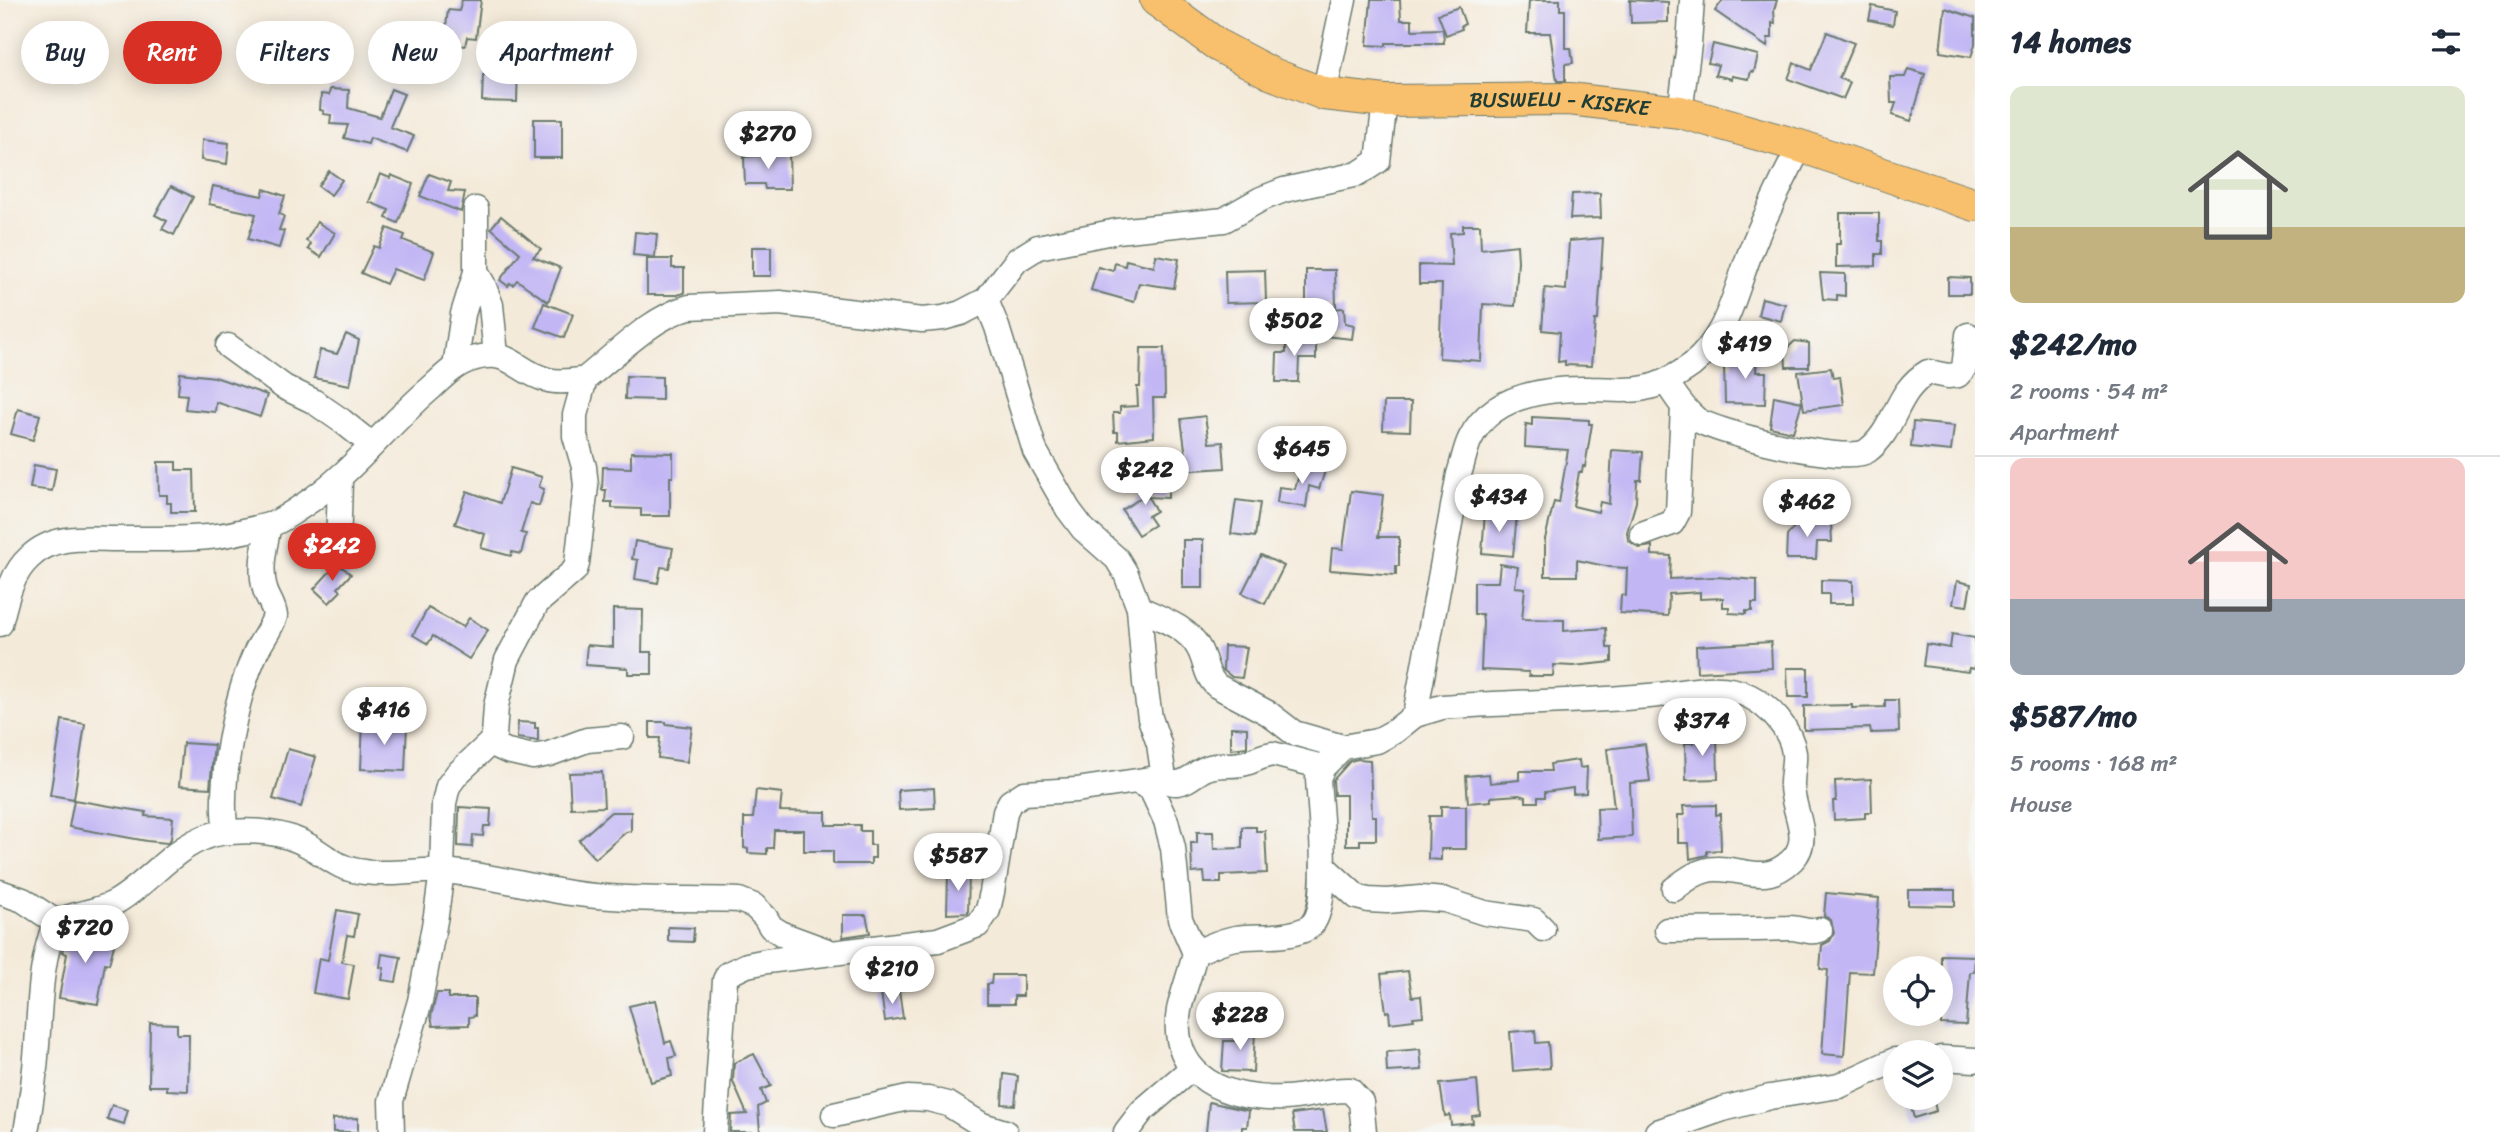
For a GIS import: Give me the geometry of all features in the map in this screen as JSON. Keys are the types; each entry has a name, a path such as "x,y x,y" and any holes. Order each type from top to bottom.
{"main road":[{"name":"BUSWELU - KISEKE","path":"1156,0 1219,46 1270,73 1324,94 1385,101 1569,99 1680,112 1972,198"}],"street":[{"path":"1324,94 1344,0"},
{"path":"1680,112 1692,0"},
{"path":"0,624 19,569 44,547 79,538 218,536 269,525 304,505 340,479 420,397 455,367 475,358 496,355 548,380 573,381 584,379 661,319 676,310 689,307 780,303 922,320 961,313 986,300 1017,260 1038,247 1117,231 1224,220 1261,199 1284,190 1337,180 1367,170 1378,162 1385,101"},
{"path":"1415,715 1459,474 1471,437 1488,415 1502,404 1529,394 1645,388 1666,382 1693,364 1723,327 1767,211 1800,146"},
{"path":"455,367 463,314 476,272 476,209"},
{"path":"476,272 491,305 496,355"},
{"path":"986,300 1035,451 1068,509 1083,529 1117,559 1139,608 1144,683 1150,718 1159,744 1164,779"},
{"path":"1666,382 1683,407 1698,421 1769,442 1824,454 1860,455 1883,434 1903,393 1914,381 1927,372 1958,375 1964,368 1968,335"},
{"path":"228,346 284,387 313,401 372,445"},
{"path":"392,1132 391,1101 421,1001 442,871 443,803 448,786 494,736 496,706 507,660 537,603 575,570 578,564 586,486 584,467 575,436 575,415 584,379"},
{"path":"1642,534 1672,523 1678,512 1683,407"},
{"path":"338,553 340,479"},
{"path":"226,832 223,813 228,760 243,687 255,654 275,616 265,590 263,575 269,525"},
{"path":"1139,608 1178,627 1191,637 1199,647 1211,681 1217,686 1268,713 1294,733 1343,747 1377,741 1415,715 1442,707 1649,696 1705,689 1747,695 1767,707 1781,724 1794,753 1792,791 1802,841 1792,860 1763,875 1718,869 1702,872 1674,889"},
{"path":"1195,953 1235,938 1272,937 1314,925 1323,901 1318,766 1304,736"},
{"path":"490,743 507,751 533,757 587,740 622,737"},
{"path":"1318,766 1343,747"},
{"path":"715,1132 725,980 728,974 747,965 830,952 846,953 938,940 978,925 988,910 1005,812 1010,802 1024,793 1076,790 1157,778 1178,783 1221,764 1243,764 1273,754 1318,766"},
{"path":"1138,782 1151,789 1166,821 1173,848 1180,919 1195,953 1179,1011 1180,1037 1191,1069 1217,1087 1248,1097 1289,1098 1350,1090 1361,1102 1364,1132"},
{"path":"26,1132 44,969 50,934 56,922 115,902 195,842 226,832 272,833 291,838 308,845 344,869 396,874 442,871 490,877 570,893 739,900 754,906 771,927 830,952"},
{"path":"1323,866 1357,897 1367,900 1445,900 1485,913 1534,920 1543,929"},
{"path":"0,892 23,900 56,922"},
{"path":"1667,930 1820,930"},
{"path":"1953,1059 1975,1060"},
{"path":"1657,1132 1746,1103 1839,1086 1883,1066"},
{"path":"1126,1132 1142,1111 1191,1069"},
{"path":"834,1115 908,1098 928,1099 948,1104 982,1125 1005,1132"}],"building":[{"path":"462,0 481,0 478,21 476,21 476,38 467,37 465,46 462,46 462,21 447,21 448,10 459,11"},
{"path":"1371,0 1400,0 1401,20 1412,20 1412,30 1443,29 1444,43 1367,45"},
{"path":"1560,0 1560,10 1565,10 1565,48 1571,48 1573,63 1565,64 1565,81 1557,81 1550,33 1527,33 1529,1"},
{"path":"1630,0 1668,2 1668,22 1631,23"},
{"path":"1723,0 1777,0 1774,10 1775,24 1772,23 1772,38 1768,38 1767,47 1715,11"},
{"path":"1872,6 1895,11 1893,25 1869,20"},
{"path":"1459,7 1465,24 1461,26 1462,29 1446,35 1438,14"},
{"path":"1945,8 1975,18 1975,44 1971,57 1940,52"},
{"path":"1827,32 1854,43 1839,78 1850,83 1843,99 1788,79 1794,63 1811,70"},
{"path":"1713,44 1758,55 1754,72 1751,71 1749,79 1715,75 1718,65 1708,63"},
{"path":"1908,69 1925,74 1911,121 1892,115 1896,103 1891,103 1890,77 1905,77"},
{"path":"483,84 517,84 517,102 482,101"},
{"path":"330,89 349,90 348,108 380,117 391,89 404,94 390,127 414,136 407,152 370,138 368,144 344,138 348,125 330,124 331,115 323,114 324,111 320,110 321,94 329,95"},
{"path":"534,119 562,119 562,158 534,158"},
{"path":"202,140 229,143 227,164 201,160"},
{"path":"789,153 790,189 765,189 764,184 745,184 744,157"},
{"path":"329,171 342,180 331,195 318,186"},
{"path":"380,174 390,178 391,175 413,184 398,223 386,218 389,210 369,202"},
{"path":"429,174 451,182 448,191 465,192 461,212 420,196"},
{"path":"171,186 193,197 174,235 162,229 167,221 155,215"},
{"path":"213,186 262,196 264,189 285,196 279,214 284,216 279,230 284,231 279,248 248,239 256,214 209,204"},
{"path":"1600,193 1601,218 1570,219 1572,194"},
{"path":"1840,213 1879,213 1882,254 1876,254 1876,266 1836,267 1836,244 1840,244"},
{"path":"501,216 541,249 533,257 561,268 548,302 517,280 508,286 500,280 520,253 491,228"},
{"path":"317,222 335,233 321,257 308,249 311,244 306,241"},
{"path":"1463,225 1480,225 1481,249 1517,245 1515,306 1483,304 1481,361 1439,358 1442,284 1419,284 1419,265 1452,266 1450,233 1463,232"},
{"path":"387,228 405,235 403,240 434,252 424,280 393,269 386,284 361,273 374,246 379,248"},
{"path":"635,232 657,234 655,257 633,255"},
{"path":"1603,238 1598,320 1595,320 1591,366 1565,365 1565,361 1558,362 1560,332 1542,330 1545,288 1566,290 1569,241"},
{"path":"752,247 771,247 771,276 752,276"},
{"path":"1156,255 1179,259 1174,288 1139,283 1134,302 1091,290 1098,267 1113,271 1115,263 1125,266 1126,260 1154,267"},
{"path":"647,259 672,259 672,268 684,268 684,293 647,295"},
{"path":"1265,270 1266,302 1226,303 1225,271"},
{"path":"1306,270 1335,270 1336,306 1306,307"},
{"path":"1820,273 1845,274 1845,296 1837,295 1837,300 1823,299"},
{"path":"1948,277 1970,278 1970,294 1948,294"},
{"path":"1762,298 1785,304 1781,321 1758,315"},
{"path":"544,303 573,314 564,338 535,327"},
{"path":"1344,308 1345,323 1354,325 1352,339 1324,336 1327,309"},
{"path":"346,334 359,340 350,385 314,378 320,350 337,354"},
{"path":"1286,337 1316,338 1316,359 1299,359 1298,382 1276,382 1277,353 1286,353"},
{"path":"1795,341 1809,343 1809,367 1786,367 1785,350"},
{"path":"1141,348 1164,348 1165,398 1153,398 1154,437 1118,441 1118,432 1114,432 1113,413 1120,413 1120,407 1138,406"},
{"path":"1733,353 1757,353 1756,372 1766,372 1765,404 1725,403 1724,366 1733,367"},
{"path":"1831,368 1833,378 1840,377 1844,405 1804,410 1798,372"},
{"path":"180,373 215,377 267,395 260,417 216,402 215,412 185,409 187,395 178,394"},
{"path":"626,376 662,377 662,400 625,399"},
{"path":"1774,396 1802,402 1793,432 1770,427"},
{"path":"1384,402 1411,402 1410,431 1383,430"},
{"path":"18,409 40,415 33,440 11,434"},
{"path":"1205,416 1209,443 1223,442 1225,468 1180,471 1178,457 1186,456 1181,419"},
{"path":"1532,417 1589,420 1589,424 1592,424 1585,467 1579,472 1573,506 1598,512 1600,502 1609,504 1612,450 1643,452 1641,480 1637,480 1636,502 1627,532 1628,540 1639,548 1652,546 1652,555 1671,556 1670,579 1717,577 1757,580 1757,603 1752,603 1752,611 1746,611 1746,614 1729,613 1729,607 1723,607 1723,598 1700,599 1700,592 1669,594 1668,616 1620,613 1621,595 1626,596 1627,568 1577,560 1577,576 1545,576 1545,539 1554,502 1559,503 1568,450 1525,447 1526,424 1532,425"},
{"path":"1913,422 1954,426 1951,451 1911,447"},
{"path":"631,452 673,453 670,516 641,516 641,509 612,508 612,502 605,502 606,490 602,490 603,467 631,468"},
{"path":"1304,458 1312,460 1311,467 1325,471 1319,489 1309,486 1306,507 1277,503 1279,487 1295,489"},
{"path":"158,462 176,462 176,470 194,470 195,512 171,512 167,495 159,495"},
{"path":"34,465 56,469 52,491 30,488"},
{"path":"511,468 542,477 539,487 544,489 539,506 530,503 521,533 526,534 521,554 512,552 511,556 481,548 485,534 455,524 467,491 500,503"},
{"path":"1142,484 1168,484 1168,498 1148,497 1156,511 1148,516 1154,525 1138,535 1122,510 1142,497"},
{"path":"1351,491 1383,495 1378,537 1399,537 1399,566 1396,566 1396,575 1330,570 1332,548 1343,549"},
{"path":"1236,500 1260,503 1255,537 1231,534"},
{"path":"1485,512 1517,514 1513,556 1482,553"},
{"path":"1831,521 1832,542 1817,542 1816,559 1786,559 1787,536 1797,523"},
{"path":"1183,540 1203,540 1203,588 1183,588"},
{"path":"635,541 673,548 669,568 661,567 658,583 635,579 638,560 632,559"},
{"path":"1261,555 1284,566 1265,604 1242,593"},
{"path":"1500,564 1518,567 1515,587 1525,588 1522,619 1564,620 1564,631 1606,628 1607,648 1612,648 1612,662 1554,665 1553,676 1481,670 1483,621 1482,614 1474,614 1474,582 1498,582"},
{"path":"334,567 342,567 351,574 338,588 341,591 329,603 314,589"},
{"path":"1821,580 1853,581 1853,604 1829,604 1829,594 1821,594"},
{"path":"1957,581 1971,584 1967,606 1953,604"},
{"path":"428,608 463,627 469,618 488,630 469,659 433,636 428,644 413,635"},
{"path":"613,609 643,610 642,652 652,652 652,674 628,674 628,668 585,665 587,645 613,647"},
{"path":"1952,634 1975,638 1975,669 1969,668 1968,672 1923,666 1926,644 1950,648"},
{"path":"1771,642 1772,668 1697,672 1696,646"},
{"path":"1224,646 1247,647 1242,678 1232,677 1223,670"},
{"path":"1787,668 1808,668 1808,697 1788,697"},
{"path":"1885,700 1898,700 1899,732 1871,733 1870,728 1804,730 1804,706 1885,707"},
{"path":"62,720 85,724 74,799 50,795"},
{"path":"363,722 407,724 405,771 361,769"},
{"path":"518,722 535,723 535,728 538,728 538,741 517,738"},
{"path":"650,722 692,727 687,762 658,758 660,738 650,738"},
{"path":"1231,727 1247,728 1247,747 1231,749"},
{"path":"1717,735 1718,779 1686,780 1685,743 1694,743 1693,736"},
{"path":"183,743 214,745 210,788 179,786"},
{"path":"1645,744 1650,781 1630,783 1632,837 1598,839 1597,808 1614,807 1607,749"},
{"path":"288,749 316,757 301,807 273,799"},
{"path":"1370,760 1372,816 1376,816 1376,840 1360,840 1360,845 1346,845 1346,795 1334,795 1333,780 1350,761"},
{"path":"1579,760 1580,768 1587,767 1586,793 1573,794 1573,788 1545,792 1545,797 1538,797 1538,802 1526,802 1526,797 1519,795 1491,797 1491,801 1468,803 1466,776 1489,774 1490,783 1519,780 1519,771 1551,771 1550,764"},
{"path":"602,772 604,807 571,808 569,773"},
{"path":"1871,779 1872,812 1865,812 1865,818 1834,820 1835,781"},
{"path":"934,788 935,808 899,810 898,790"},
{"path":"756,790 782,793 780,811 826,812 826,825 860,825 860,831 870,831 870,845 875,845 875,858 871,858 871,864 833,864 833,851 804,851 804,830 774,830 773,848 767,848 767,854 748,853 748,849 744,848 744,818 753,818"},
{"path":"74,800 146,812 145,816 173,818 171,839 167,843 147,841 69,827"},
{"path":"1716,805 1716,815 1720,814 1721,850 1707,851 1707,855 1690,859 1689,843 1678,843 1678,815 1684,815 1683,806"},
{"path":"1441,806 1466,806 1466,849 1441,849 1441,860 1428,859 1429,816 1441,816"},
{"path":"459,807 491,809 490,826 484,826 483,836 473,835 472,847 458,846"},
{"path":"611,812 631,812 631,831 626,832 595,859 579,840"},
{"path":"1242,827 1256,827 1256,831 1265,831 1267,873 1221,875 1221,883 1205,883 1204,872 1192,873 1191,843 1197,843 1197,832 1213,832 1214,849 1242,848"},
{"path":"948,873 969,874 968,913 947,914"},
{"path":"1908,890 1955,890 1955,906 1908,905"},
{"path":"1826,893 1879,898 1873,973 1850,972 1844,1056 1822,1054 1828,970 1820,969 1822,945 1830,941 1834,933 1831,920 1824,916"},
{"path":"337,910 358,914 354,936 347,935 342,962 354,964 348,999 313,993 319,958 328,960"},
{"path":"843,915 866,915 870,933 843,937"},
{"path":"668,927 694,928 693,942 668,941"},
{"path":"80,929 116,938 109,964 105,963 98,1004 59,998 67,954 62,952 65,941 68,933"},
{"path":"382,954 401,957 396,982 382,980"},
{"path":"1941,955 1975,956 1974,972 1970,972 1966,1025 1953,1024 1953,956"},
{"path":"1408,971 1412,997 1421,996 1423,1016 1390,1023 1381,974"},
{"path":"992,975 1023,975 1023,996 1014,996 1014,1004 987,1004 987,984 991,984"},
{"path":"899,990 903,1018 885,1021 881,993"},
{"path":"437,993 448,993 448,998 475,998 475,1016 469,1017 469,1025 433,1026 431,1016"},
{"path":"655,1000 665,1043 671,1041 676,1056 669,1058 672,1076 651,1082 629,1006"},
{"path":"150,1023 177,1024 177,1034 189,1034 188,1091 167,1090 167,1086 149,1086"},
{"path":"1236,1030 1255,1030 1253,1072 1222,1071 1224,1041 1235,1041"},
{"path":"1535,1030 1536,1043 1548,1042 1550,1068 1513,1071 1510,1032"},
{"path":"1420,1049 1422,1070 1387,1072 1386,1052"},
{"path":"754,1054 771,1086 761,1090 766,1103 758,1107 760,1132 730,1132 731,1115 747,1114 733,1082 734,1063"},
{"path":"1004,1074 1018,1076 1015,1105 1002,1104"},
{"path":"1477,1080 1480,1115 1472,1116 1473,1123 1451,1125 1450,1115 1445,1116 1440,1084"},
{"path":"1209,1102 1249,1111 1247,1127 1242,1127 1242,1132 1206,1132"},
{"path":"112,1105 128,1110 124,1124 107,1119"},
{"path":"1323,1110 1327,1132 1295,1132 1292,1114"},
{"path":"1912,1110 1936,1110 1936,1111 1914,1118"},
{"path":"358,1118 358,1132 333,1132 333,1119"}]}
